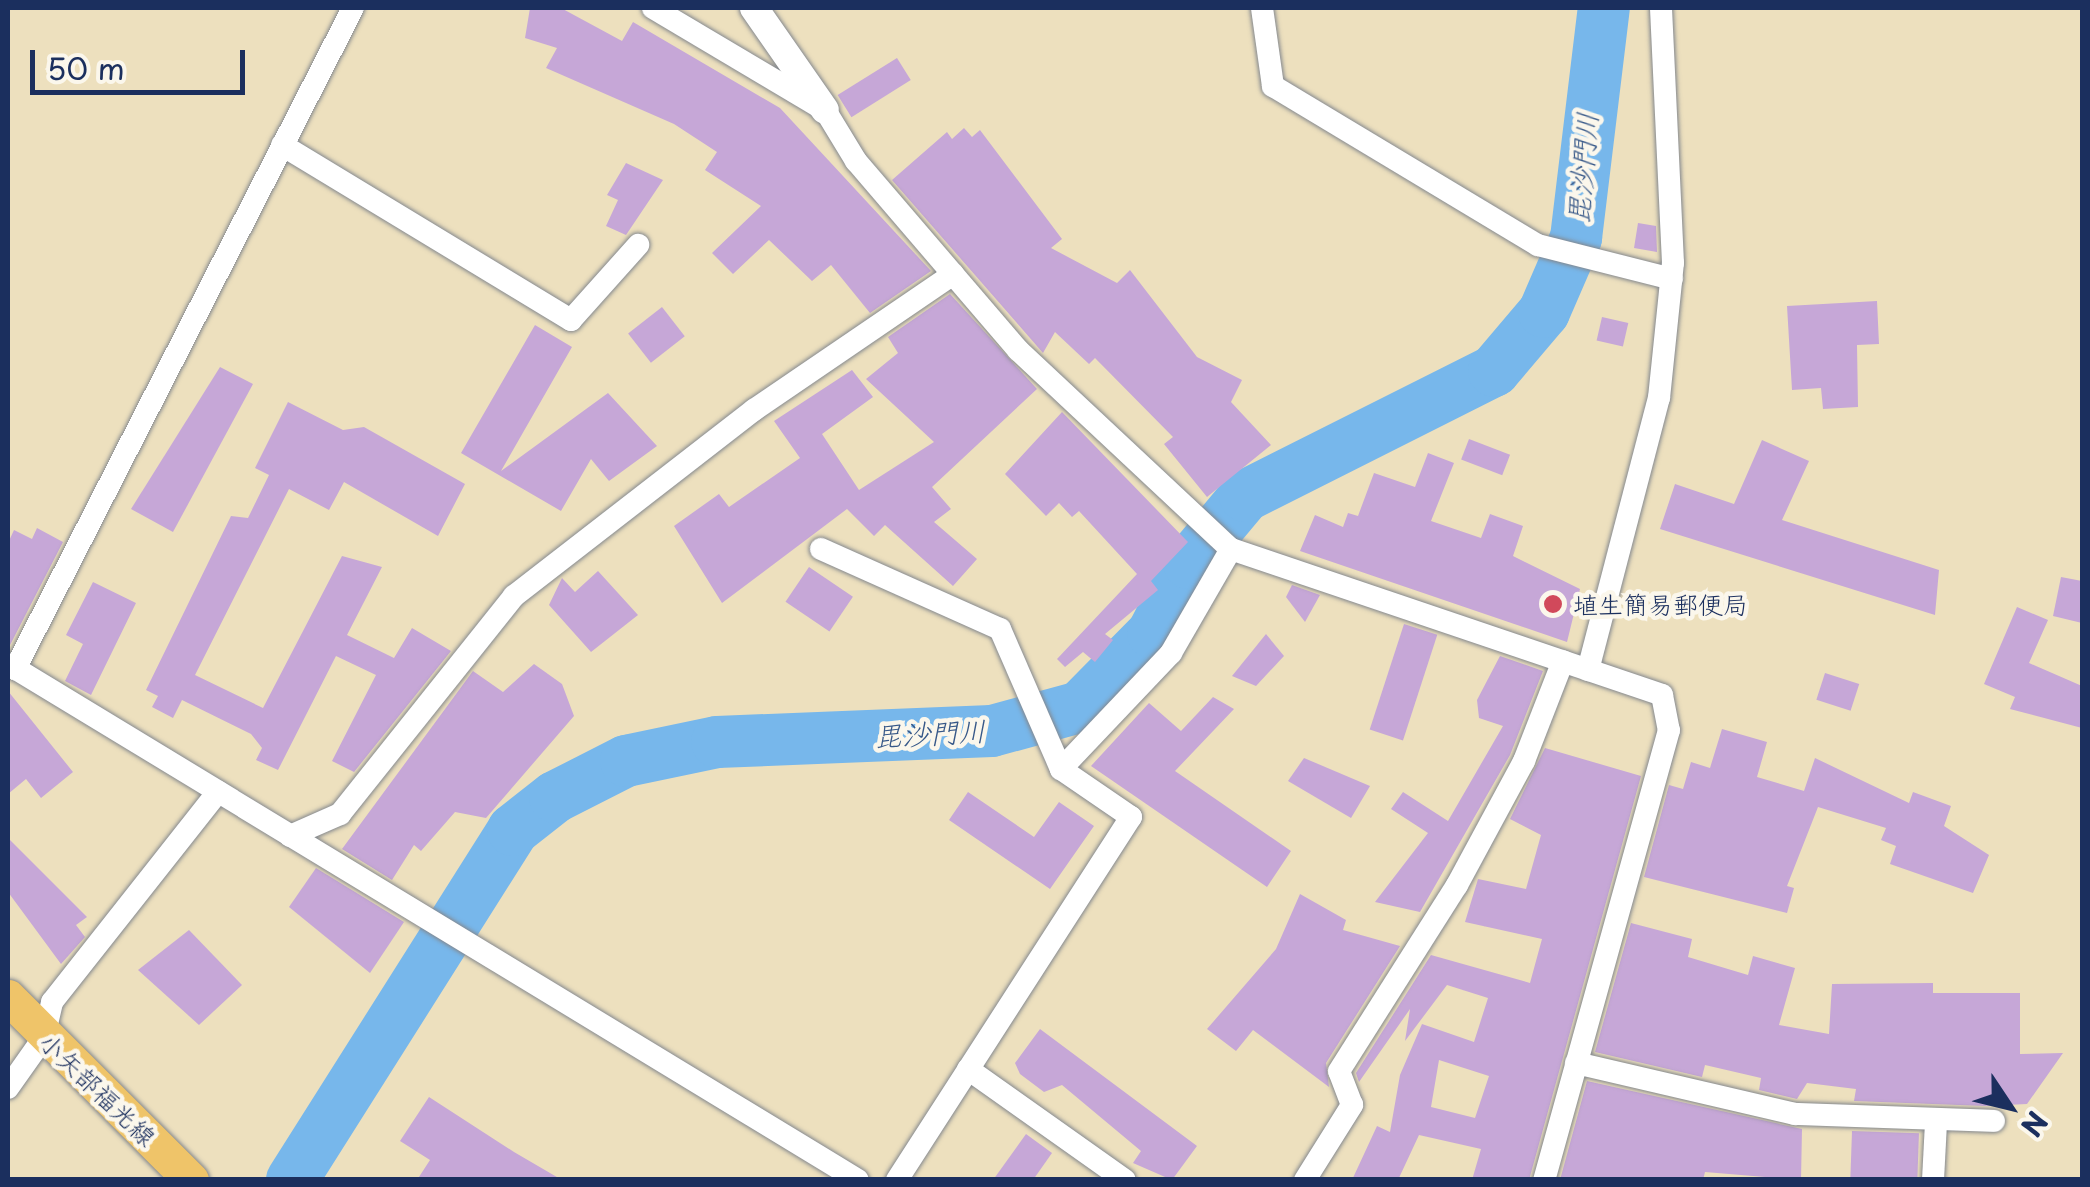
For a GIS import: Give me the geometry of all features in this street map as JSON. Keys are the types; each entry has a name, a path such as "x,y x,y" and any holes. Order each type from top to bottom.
{"main road":[{"name":"小矢部福光線","path":"8,998 191,1180"}],"street":[{"path":"353,8 11,666 858,1180"},
{"path":"654,8 825,110"},
{"path":"754,8 856,161 953,274 1112,444 1231,549 1662,695 1669,730 1544,1180"},
{"path":"1262,8 1273,86 1538,245 1672,278"},
{"path":"1588,670 1659,398 1672,278 1661,8"},
{"path":"282,145 571,320 638,245"},
{"path":"290,836 340,814 514,596 754,410 953,274"},
{"path":"821,549 848,569 902,581 1000,629 1062,769 1131,817 898,1180"},
{"path":"1062,769 1172,653 1231,549"},
{"path":"1305,1180 1352,1105 1338,1071 1474,854 1563,661"},
{"path":"8,1088 44,1037 52,1002 218,792"},
{"path":"1576,1063 1796,1114 1936,1122 1994,1121"},
{"path":"968,1069 1126,1180"},
{"path":"1932,1180 1936,1122"}],"building":[{"path":"530,8 561,8 622,41 633,22 780,108 931,271 870,313 831,265 812,281 769,240 733,274 712,253 761,206 705,170 717,152 674,124 546,68 557,48 525,38"},
{"path":"897,58 911,80 851,117 838,95"},
{"path":"964,128 972,137 980,130 1062,239 1051,248 1117,283 1130,270 1197,357 1242,380 1231,402 1271,445 1207,497 1164,444 1173,437 1095,358 1089,364 1055,332 1043,353 892,180 947,132 952,139"},
{"path":"626,163 663,180 626,235 606,226 618,200 607,195"},
{"path":"1638,223 1656,226 1657,252 1634,248"},
{"path":"950,294 1037,389 932,487 951,509 934,522 977,559 953,586 885,525 874,536 847,509 722,603 674,526 719,494 729,507 800,458 774,421 852,370 873,397 822,434 859,490 934,442 866,379 898,353 888,337"},
{"path":"1877,301 1879,344 1857,345 1858,407 1823,409 1821,388 1792,390 1787,306"},
{"path":"662,307 685,336 651,363 628,333"},
{"path":"1602,317 1628,323 1623,346 1597,340"},
{"path":"535,325 572,347 501,471 608,393 657,446 609,481 591,459 561,511 461,453"},
{"path":"220,367 253,384 173,532 131,509"},
{"path":"288,402 343,430 364,427 465,484 438,536 344,482 329,510 289,489 195,675 263,708 342,556 382,567 347,635 394,658 412,628 451,651 354,772 332,761 376,675 336,656 278,770 256,760 262,748 251,734 182,700 173,718 152,707 158,696 146,690 231,516 248,518 269,475 255,468"},
{"path":"1062,412 1188,542 1151,581 1158,590 1105,634 1113,640 1095,662 1083,652 1065,667 1057,659 1137,574 1079,511 1072,517 1059,503 1046,516 1005,474"},
{"path":"1469,439 1510,455 1502,475 1461,460"},
{"path":"1762,440 1809,461 1782,520 1939,570 1935,615 1660,529 1675,484 1734,504"},
{"path":"1428,453 1454,463 1431,521 1481,538 1490,514 1523,526 1513,556 1580,589 1567,642 1300,551 1315,515 1343,527 1348,513 1358,516 1374,473 1415,487"},
{"path":"37,528 63,542 8,649 8,543 14,530 32,539"},
{"path":"809,567 853,597 829,631 786,602"},
{"path":"598,571 638,615 591,652 549,605 562,578 575,592"},
{"path":"2061,577 2082,581 2082,623 2053,616"},
{"path":"93,582 136,603 91,695 65,681 83,644 66,635"},
{"path":"1292,585 1320,595 1305,622 1286,597"},
{"path":"2017,607 2048,620 2029,663 2082,686 2082,728 2010,709 2015,697 1984,684"},
{"path":"1404,624 1437,635 1403,740 1370,730"},
{"path":"1266,634 1284,656 1256,686 1232,676"},
{"path":"1500,656 1543,671 1510,755 1420,912 1375,902 1428,833 1391,809 1403,792 1448,821 1503,726 1479,718 1477,700"},
{"path":"534,664 562,684 574,716 486,818 455,812 421,851 414,845 392,880 342,849 473,671 503,692"},
{"path":"1825,673 1859,684 1851,711 1816,700"},
{"path":"8,691 73,772 41,798 26,779 8,794"},
{"path":"1213,697 1234,709 1175,771 1291,851 1267,887 1091,766 1149,703 1181,731"},
{"path":"1722,729 1767,742 1757,777 1804,791 1815,758 1909,803 1913,792 1951,806 1944,826 1989,855 1973,893 1890,864 1896,846 1881,840 1886,828 1818,807 1787,886 1794,888 1787,913 1644,877 1669,785 1683,789 1691,762 1710,768"},
{"path":"1545,748 1641,776 1529,1180 1472,1180 1481,1149 1419,1135 1398,1180 1352,1180 1377,1126 1390,1132 1400,1075 1422,1024 1474,1042 1488,998 1447,985 1405,1041 1410,1009 1359,1082 1356,1073 1431,955 1530,983 1542,939 1465,922 1478,879 1526,889 1541,835 1510,819","holes":["1439,1060 1489,1076 1475,1118 1431,1107"]},
{"path":"1304,758 1370,786 1351,818 1288,781"},
{"path":"968,792 1034,837 1059,802 1094,826 1050,889 949,820"},
{"path":"8,838 87,917 76,925 85,937 61,964 8,892"},
{"path":"316,868 404,922 370,973 289,907"},
{"path":"1300,894 1346,920 1343,930 1400,946 1326,1063 1329,1087 1253,1030 1236,1051 1207,1029 1276,949"},
{"path":"1631,923 1692,939 1688,957 1748,975 1753,956 1795,968 1779,1025 1829,1034 1832,984 1933,983 1933,993 2020,993 2020,1054 2063,1053 2027,1104 1985,1106 1854,1101 1856,1089 1807,1083 1797,1099 1759,1090 1761,1078 1705,1065 1702,1077 1595,1052"},
{"path":"189,930 242,985 199,1025 138,970"},
{"path":"1040,1029 1197,1146 1172,1180 1133,1163 1141,1151 1062,1085 1044,1092 1020,1074 1015,1063"},
{"path":"1587,1081 1802,1129 1801,1180 1705,1172 1703,1180 1560,1180"},
{"path":"429,1097 562,1180 417,1180 430,1160 400,1141"},
{"path":"1852,1131 1919,1133 1917,1180 1850,1180"},
{"path":"1026,1134 1052,1153 1033,1180 993,1180"}],"waterway":[{"name":"毘沙門川","path":"292,1180 513,830 555,797 626,761 717,742 992,731 1080,707 1153,633 1189,563 1245,496 1494,371 1544,312 1576,238 1604,8"}],"place":[{"name":"埴生簡易郵便局","path":"1553,604"}]}
